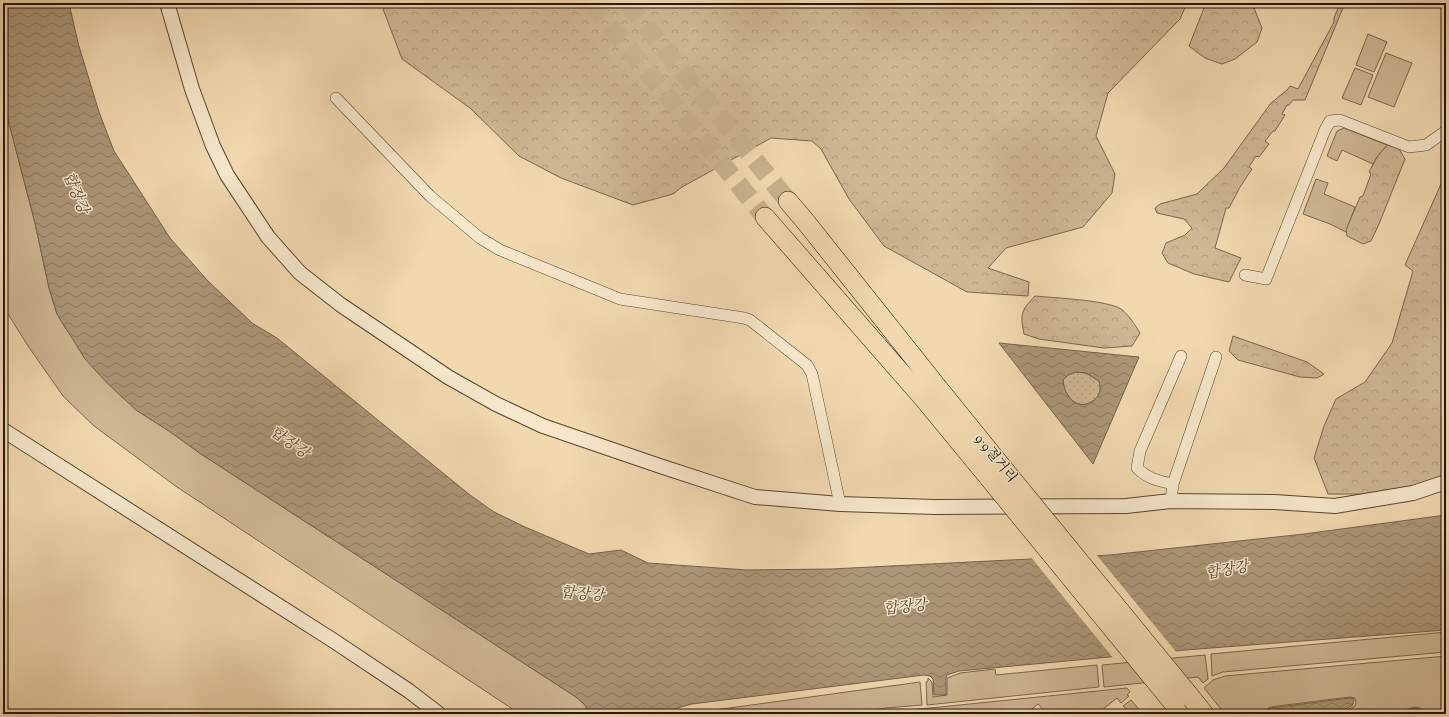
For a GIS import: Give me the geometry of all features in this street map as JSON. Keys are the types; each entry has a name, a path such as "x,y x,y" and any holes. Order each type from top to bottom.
{"highway":[{"name":"9·9절거리","path":"788,201 938,388 995,473"},
{"name":"9·9절거리","path":"764,216 924,399 995,473 1182,705 1204,714"}],"street":[{"path":"167,3 192,89 213,146 227,175 268,237 300,273 341,305 448,377 496,404 542,426 755,496 840,504 935,507 1126,506 1171,501 1274,502 1335,506 1413,493 1446,482"},
{"path":"336,98 430,196 474,234 500,250 620,299 750,320 807,365 812,374 840,504"},
{"path":"1246,275 1266,279 1325,130 1330,121 1340,120 1409,147 1426,144 1446,131"},
{"path":"1174,484 1156,481 1143,474 1137,468 1140,451 1181,356"},
{"path":"1171,501 1174,484 1216,357"},
{"path":"3,430 334,641 410,691 439,714"}],"green space":[{"path":"392,3 1187,3 1180,19 1108,93 1096,136 1115,174 1112,193 1083,227 1006,248 988,268 1029,282 1028,296 967,292 884,246 849,199 821,149 812,141 771,138 682,187 673,194 633,205 561,178 519,156 470,108 402,59 383,9"},
{"path":"1206,3 1252,3 1262,28 1257,42 1235,59 1222,64 1205,58 1189,46"},
{"path":"1340,3 1345,3 1305,100 1293,100 1289,105 1287,105 1282,114 1285,115 1275,131 1273,131 1265,141 1269,144 1259,157 1256,156 1249,167 1252,169 1229,208 1226,208 1215,248 1241,258 1229,282 1194,274 1168,263 1162,253 1166,243 1185,235 1192,228 1184,219 1157,213 1155,208 1160,204 1197,194 1224,168 1271,103 1290,86 1298,89 1334,22 1334,18"},
{"path":"1368,34 1387,42 1374,72 1356,65"},
{"path":"1386,53 1412,63 1394,107 1368,97"},
{"path":"1355,68 1373,75 1361,105 1342,98"},
{"path":"3,100 35,223 49,288 57,314 66,329 136,410 201,454 576,697 585,705 590,714 520,714 177,487 94,426 63,396 28,346 3,306"},
{"path":"1344,128 1387,145 1373,164 1342,150 1337,161 1327,156 1337,131"},
{"path":"1446,141 1446,476 1412,489 1379,494 1328,494 1314,458 1324,426 1336,399 1365,382 1392,343 1413,271 1405,265 1441,184 1441,144"},
{"path":"1387,145 1399,149 1405,159 1371,241 1363,244 1347,236 1346,230 1360,197 1363,196 1371,174 1369,172 1377,157"},
{"path":"1316,179 1328,183 1324,194 1355,207 1346,232 1330,224 1303,214"},
{"path":"1035,296 1093,301 1114,306 1127,314 1140,333 1132,346 1104,348 1039,339 1024,334 1022,317 1024,309"},
{"path":"1233,336 1307,362 1324,374 1317,378 1300,377 1238,360 1229,351"},
{"path":"1076,372 1086,373 1099,381 1099,395 1087,404 1076,403 1072,400 1068,396 1064,386 1063,380 1068,375"},
{"path":"1446,632 1446,652 1223,672 1212,676 1211,654"},
{"path":"1205,655 1208,679 1203,683 1198,677 1104,687 1102,665"},
{"path":"1446,656 1446,714 1425,714 1420,708 1414,707 1392,714 1339,714 1355,706 1355,698 1350,697 1270,707 1266,710 1266,714 1225,714 1204,688 1213,680 1225,676"},
{"path":"1097,665 1099,687 927,705 926,682 928,681 928,678 932,682 933,697 947,695 947,678 960,673 995,669 996,675"},
{"path":"920,682 922,705 886,708 849,714 689,714 700,712"},
{"path":"1127,688 1130,692 1127,695 1129,696 1121,703 1117,698 1097,714 1047,714 1038,704 1026,714 871,714"},
{"path":"1131,700 1143,714 1132,714 1123,706"}],"water":[{"name":"합장강","path":"3,3 69,3 78,43 99,112 114,151 170,238 208,281 252,323 277,338 470,495 494,512 525,527 589,554 621,550 648,563 747,570 831,569 1110,555 1304,534 1446,515 1446,630 1185,650 959,671 947,675 946,695 934,695 933,679 930,676 924,675 692,704 677,708 669,714 590,714 585,705 576,697 201,454 136,410 108,384 85,359 57,314 49,288 35,223 3,100"},
{"path":"999,343 1139,357 1093,464","holes":["1076,372 1086,373 1099,381 1100,391 1098,396 1093,401 1087,404 1076,403 1068,396 1063,380 1068,375"]},
{"path":"1350,698 1354,699 1353,705 1336,714 1267,714 1266,712 1270,708"},
{"path":"1415,708 1420,709 1424,714 1395,714"}],"pier":[{"path":"1095,553 1177,653 1114,659 1030,556"}],"tunnel":[{"path":"592,3 765,217"},
{"path":"627,3 788,201"}]}
